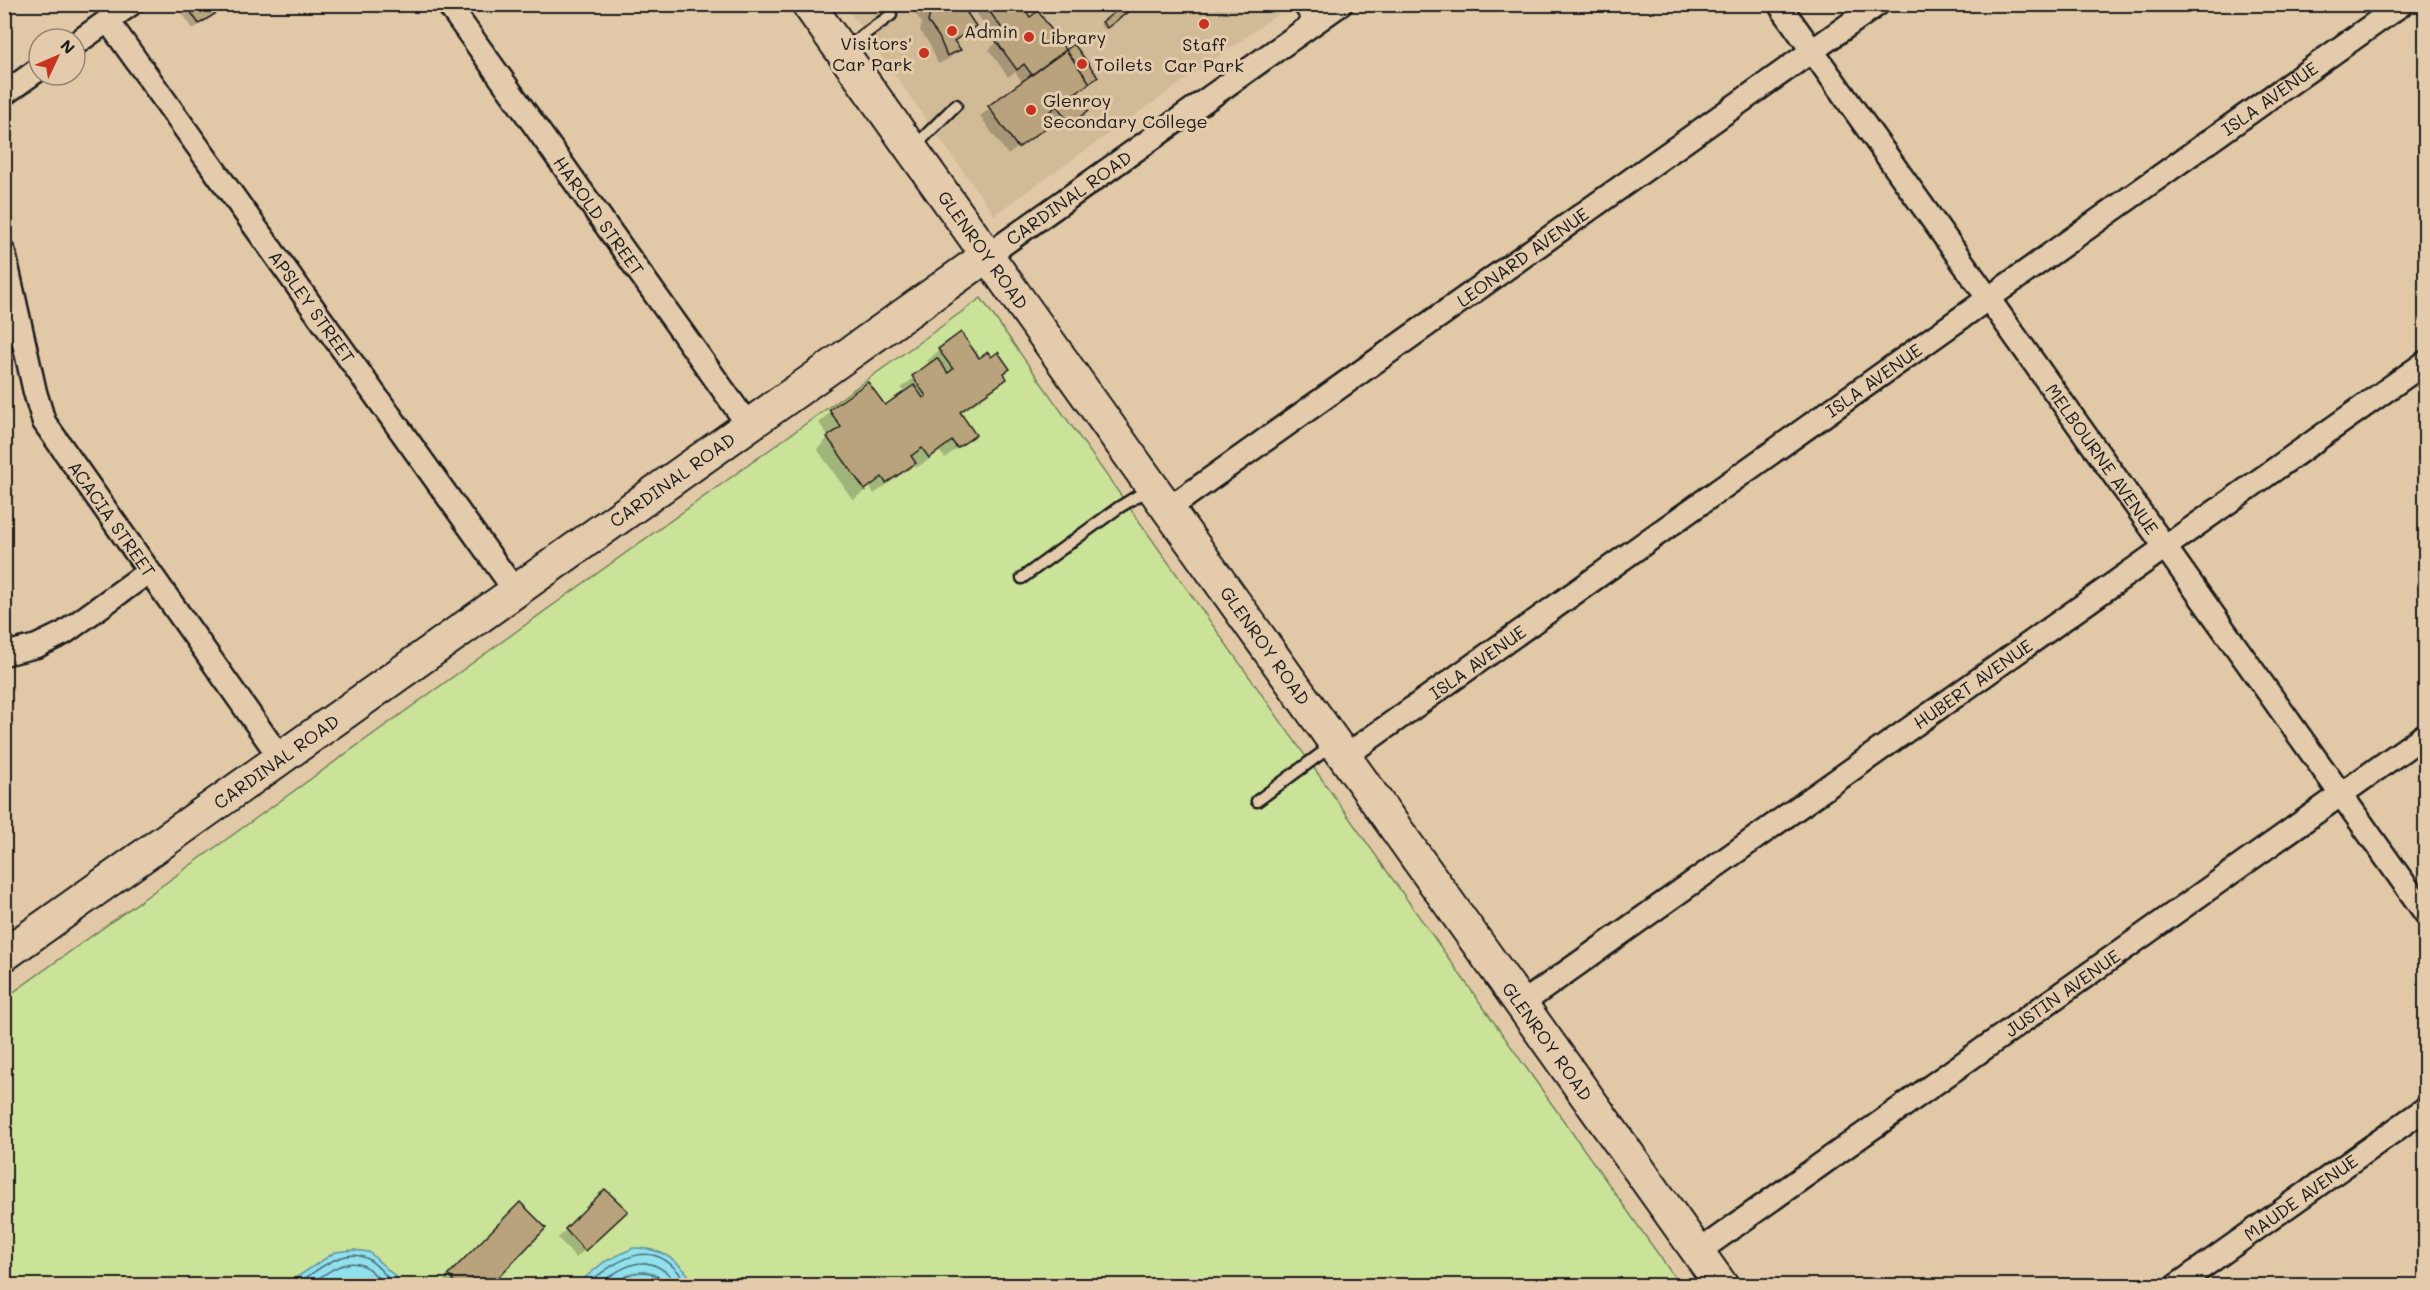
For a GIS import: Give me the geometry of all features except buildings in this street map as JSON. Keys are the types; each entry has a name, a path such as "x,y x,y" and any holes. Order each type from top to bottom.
{"street":[{"path":"87,36 131,4"},
{"name":"HAROLD STREET","path":"448,4 749,426"},
{"name":"GLENROY ROAD","path":"808,4 1698,1252 1716,1283"},
{"name":"CARDINAL ROAD","path":"4,955 1341,4"},
{"name":"MELBOURNE AVENUE","path":"1779,4 2426,914"},
{"name":"LEONARD AVENUE","path":"1160,498 1878,4"},
{"name":"ISLA AVENUE","path":"1339,751 1988,299 2402,4"},
{"name":"APSLEY STREET","path":"108,21 516,592"},
{"path":"4,94 27,78"},
{"name":"ACACIA STREET","path":"4,253 44,422 281,759"},
{"name":"HUBERT AVENUE","path":"1520,1005 2426,362"},
{"path":"4,654 38,646 64,633 148,572"},
{"name":"JUSTIN AVENUE","path":"1698,1252 2426,734"},
{"name":"MAUDE AVENUE","path":"2176,1286 2426,1108"}],"lane":[{"path":"1297,4 1312,25"},
{"path":"842,51 891,15"},
{"path":"912,150 956,105"},
{"path":"1022,579 1118,508 1160,498"},
{"path":"1257,801 1339,751"}],"shaded area":[{"name":"Glenroy Secondary College","path":"845,5 1291,5 994,215"}],"green space":[{"path":"981,298 1680,1285 5,1285 4,999"}],"water":[{"path":"633,1248 653,1250 669,1257 677,1262 695,1285 576,1285 604,1262"},
{"path":"354,1250 369,1252 404,1285 285,1285 335,1252"}],"place":[{"name":"Staff Car Park","path":"1204,24"},
{"name":"Admin","path":"952,31"},
{"name":"Library","path":"1029,37"},
{"name":"Visitors' Car Park","path":"924,53"},
{"name":"Toilets","path":"1082,64"},
{"name":"Glenroy Secondary College","path":"1031,110"}]}
